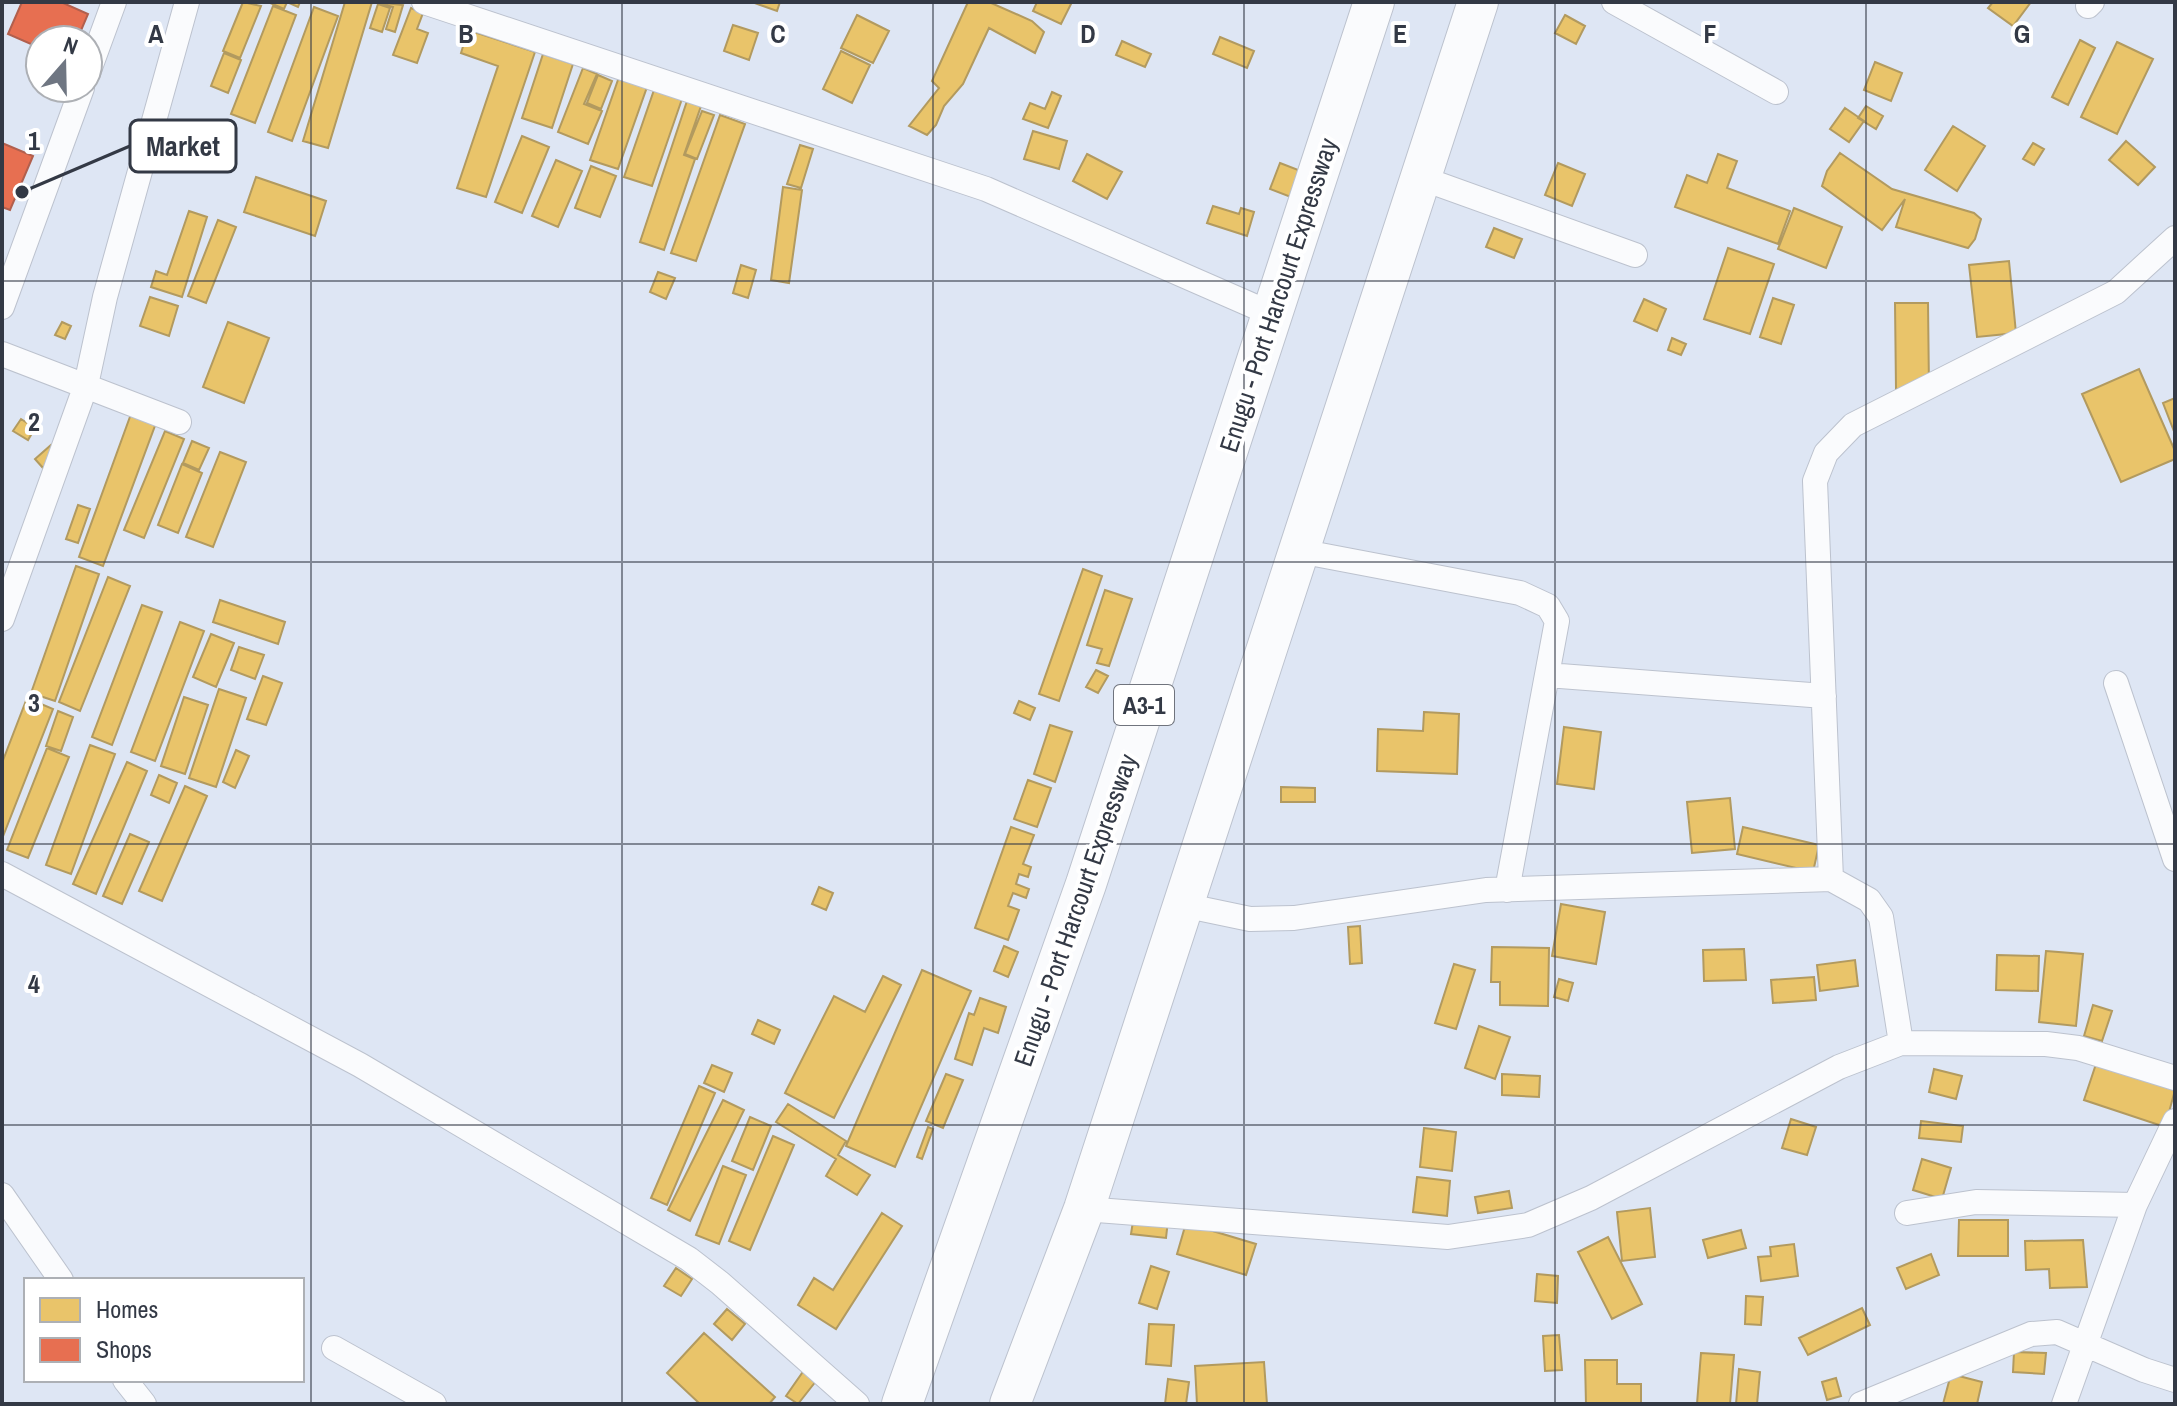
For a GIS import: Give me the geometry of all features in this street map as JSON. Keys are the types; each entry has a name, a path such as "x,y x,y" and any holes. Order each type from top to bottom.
{"highway":[{"name":"Enugu - Port Harcourt Expressway","path":"902,1404 1086,884 1374,2"},
{"path":"1010,1404 1084,1209 1478,2"}],"street":[{"path":"104,29 114,2"},
{"path":"2,619 86,385 105,297 187,2"},
{"path":"424,2 986,189 1272,314"},
{"path":"1614,2 1776,92"},
{"path":"2,307 76,104"},
{"path":"1421,178 1635,255"},
{"path":"1831,879 1815,481 1826,453 1853,425 2116,292 2175,238"},
{"path":"2,354 179,422"},
{"path":"1299,551 1534,597 1548,606 1557,621 1507,890"},
{"path":"1547,675 1824,696"},
{"path":"2116,683 2175,859"},
{"path":"2,874 360,1065 689,1259 857,1404"},
{"path":"1183,905 1250,919 1294,918 1486,890 1831,879 1869,900 1881,917 1901,1043"},
{"path":"1084,1209 1448,1237 1528,1225 1591,1198 1839,1067 1901,1043 2046,1044 2078,1048 2175,1078"},
{"path":"2064,1404 2135,1205 2175,1121"},
{"path":"2,1195 60,1278"},
{"path":"1907,1213 1976,1202 2135,1205"},
{"path":"1861,1404 2031,1334 2057,1332 2144,1370 2175,1380"},
{"path":"334,1348 434,1404"},
{"path":"127,1382 144,1404"}],"building: Homes":[{"path":"243,2 261,6 240,58 223,51"},
{"path":"268,2 287,2 284,9"},
{"path":"345,2 372,2 328,148 303,141"},
{"path":"374,2 403,5 395,32 386,29 393,7"},
{"path":"752,2 780,2 777,11"},
{"path":"968,2 989,2 1032,21 1044,32 1035,53 989,28 963,84 944,106 936,125 927,135 909,126 939,88 932,81"},
{"path":"1037,2 1072,2 1061,24 1033,11"},
{"path":"1993,2 2031,2 2013,26 1988,8"},
{"path":"378,4 390,8 382,32 370,28"},
{"path":"273,6 296,15 255,123 231,114"},
{"path":"314,7 338,16 292,141 268,132"},
{"path":"411,8 423,13 417,29 428,33 417,63 393,55"},
{"path":"857,15 889,31 873,63 841,48"},
{"path":"1565,15 1585,26 1576,44 1555,33"},
{"path":"733,25 758,33 749,60 724,51"},
{"path":"468,30 535,52 486,197 457,188 498,66 461,53"},
{"path":"1220,37 1254,51 1247,68 1213,54"},
{"path":"2080,40 2095,48 2068,105 2052,97"},
{"path":"1122,41 1151,54 1145,67 1116,55"},
{"path":"2117,42 2153,59 2117,134 2081,117"},
{"path":"841,51 870,65 852,103 823,89"},
{"path":"224,53 241,60 228,93 211,86"},
{"path":"543,54 573,64 552,128 522,118"},
{"path":"1875,62 1902,73 1891,101 1864,90"},
{"path":"583,68 597,74 584,104 602,111 588,144 558,132"},
{"path":"598,75 612,81 601,109 587,103"},
{"path":"619,77 647,87 618,169 590,160"},
{"path":"654,90 682,99 652,186 624,177"},
{"path":"1052,92 1061,96 1048,128 1023,119 1030,103 1045,109"},
{"path":"687,101 701,106 684,155 695,159 664,250 640,242"},
{"path":"1866,106 1883,116 1876,129 1858,118"},
{"path":"1845,108 1864,121 1849,142 1830,129"},
{"path":"702,111 714,115 697,159 685,154"},
{"path":"720,115 745,124 696,261 671,253"},
{"path":"1953,126 1985,146 1957,191 1925,170"},
{"path":"1033,131 1067,141 1059,169 1024,159"},
{"path":"522,136 549,147 522,213 495,202"},
{"path":"2126,141 2155,167 2138,185 2109,160"},
{"path":"2033,143 2044,149 2034,165 2023,159"},
{"path":"800,145 813,149 801,188 787,184"},
{"path":"1840,153 1892,189 1974,213 1981,219 1975,239 1968,248 1896,227 1905,199 1882,230 1822,186 1827,171"},
{"path":"1087,154 1122,172 1107,199 1073,181"},
{"path":"1718,154 1737,161 1727,188 1790,211 1778,244 1675,207 1687,175 1707,183"},
{"path":"556,160 582,171 558,227 532,216"},
{"path":"1280,163 1306,173 1296,199 1270,189"},
{"path":"1558,163 1585,174 1572,206 1545,195"},
{"path":"591,166 616,176 600,217 575,208"},
{"path":"256,177 326,201 315,236 244,212"},
{"path":"783,187 802,190 789,283 771,280"},
{"path":"1213,206 1239,214 1241,208 1254,212 1247,236 1207,223"},
{"path":"1794,208 1842,227 1826,268 1778,249"},
{"path":"189,211 207,217 182,297 151,287 156,271 167,275"},
{"path":"218,220 236,227 206,303 188,296"},
{"path":"1494,228 1522,239 1514,258 1486,247"},
{"path":"1728,248 1774,264 1750,334 1704,319"},
{"path":"2009,261 2016,333 1977,337 1969,265"},
{"path":"741,265 756,270 748,298 733,293"},
{"path":"658,272 675,278 666,299 650,292"},
{"path":"150,297 178,306 169,336 140,326"},
{"path":"1773,298 1794,305 1781,344 1760,337"},
{"path":"1644,299 1666,309 1657,331 1634,321"},
{"path":"1895,303 1928,303 1929,389 1896,389"},
{"path":"62,322 71,326 65,339 55,335"},
{"path":"228,322 269,338 244,403 203,387"},
{"path":"1672,338 1686,344 1681,355 1668,350"},
{"path":"2139,369 2175,451 2175,459 2121,482 2082,394"},
{"path":"2175,398 2175,434 2163,403"},
{"path":"131,414 156,423 103,566 79,557"},
{"path":"21,419 35,428 28,440 13,431"},
{"path":"165,431 184,439 144,538 124,530"},
{"path":"192,441 209,448 199,470 183,463"},
{"path":"51,445 59,454 43,468 35,459"},
{"path":"220,452 246,462 213,547 186,537"},
{"path":"182,464 202,473 178,533 158,525"},
{"path":"78,505 90,509 78,543 66,539"},
{"path":"76,566 99,574 55,701 31,693"},
{"path":"1083,569 1102,576 1059,701 1039,694"},
{"path":"108,577 130,586 80,711 59,702"},
{"path":"1105,590 1132,599 1109,666 1097,663 1102,649 1087,645"},
{"path":"220,600 285,622 278,644 213,622"},
{"path":"142,605 162,612 112,745 92,737"},
{"path":"180,622 204,631 155,761 131,752"},
{"path":"211,634 234,643 216,687 193,677"},
{"path":"239,647 264,655 255,679 231,670"},
{"path":"1096,670 1108,676 1098,693 1086,687"},
{"path":"263,676 282,683 266,725 247,719"},
{"path":"219,689 246,698 216,787 189,778"},
{"path":"184,697 208,705 185,774 161,766"},
{"path":"27,698 53,709 2,839 2,763"},
{"path":"1019,701 1035,708 1030,720 1014,713"},
{"path":"58,711 73,717 61,751 46,746"},
{"path":"1424,712 1459,714 1457,774 1377,771 1378,729 1423,731"},
{"path":"1050,725 1072,732 1055,782 1034,774"},
{"path":"1564,727 1601,732 1594,789 1557,784"},
{"path":"90,745 115,754 71,874 46,865"},
{"path":"47,748 69,757 28,858 7,850"},
{"path":"236,750 249,756 235,788 223,782"},
{"path":"127,762 147,771 96,894 73,884"},
{"path":"159,775 177,783 169,803 151,795"},
{"path":"1028,780 1051,788 1037,827 1014,819"},
{"path":"185,786 207,796 162,901 139,891"},
{"path":"1281,787 1315,788 1315,802 1281,802"},
{"path":"1730,798 1735,849 1692,853 1687,802"},
{"path":"1011,827 1034,835 1023,864 1031,867 1028,877 1019,874 1016,884 1029,889 1026,898 1013,893 1008,906 1019,910 1008,940 975,928"},
{"path":"1743,827 1819,845 1813,872 1737,854"},
{"path":"130,834 149,842 122,904 103,896"},
{"path":"819,887 833,893 826,910 812,904"},
{"path":"1561,904 1605,912 1596,964 1552,956"},
{"path":"1360,926 1362,963 1350,964 1348,927"},
{"path":"1004,946 1018,952 1008,977 994,971"},
{"path":"1492,947 1549,948 1548,1006 1500,1005 1500,982 1491,982"},
{"path":"1744,949 1746,980 1704,981 1703,950"},
{"path":"2046,951 2083,954 2076,1026 2039,1022"},
{"path":"1997,955 2039,956 2038,991 1996,990"},
{"path":"1855,960 1858,986 1820,991 1817,965"},
{"path":"1454,964 1475,970 1456,1029 1435,1023"},
{"path":"922,970 971,991 895,1167 846,1146"},
{"path":"883,976 901,985 834,1118 785,1093 834,996 865,1012"},
{"path":"1814,977 1816,1000 1773,1003 1771,980"},
{"path":"1559,979 1573,983 1568,1001 1554,997"},
{"path":"980,998 1006,1007 998,1033 984,1028 972,1065 955,1059 969,1013 974,1015"},
{"path":"2093,1005 2112,1011 2102,1041 2084,1036"},
{"path":"758,1020 780,1030 774,1044 752,1034"},
{"path":"1479,1026 1510,1037 1495,1079 1465,1068"},
{"path":"2096,1064 2175,1090 2165,1127 2084,1100"},
{"path":"712,1065 732,1073 724,1092 704,1083"},
{"path":"1934,1069 1962,1076 1956,1099 1929,1092"},
{"path":"946,1074 963,1080 943,1128 926,1121"},
{"path":"1502,1074 1540,1076 1539,1097 1502,1095"},
{"path":"699,1086 715,1093 667,1205 651,1198"},
{"path":"723,1100 744,1110 690,1221 668,1210"},
{"path":"788,1104 846,1141 838,1155 870,1175 857,1195 826,1176 836,1159 776,1122"},
{"path":"750,1117 771,1126 753,1170 732,1161"},
{"path":"1791,1119 1816,1127 1807,1155 1782,1148"},
{"path":"1921,1121 1963,1126 1961,1142 1919,1138"},
{"path":"928,1127 933,1129 922,1159 917,1157"},
{"path":"1424,1128 1456,1132 1452,1171 1420,1167"},
{"path":"773,1136 794,1145 750,1250 729,1241"},
{"path":"1922,1159 1951,1168 1942,1199 1913,1190"},
{"path":"723,1166 746,1175 719,1244 696,1235"},
{"path":"1417,1177 1450,1181 1447,1216 1413,1212"},
{"path":"1509,1191 1512,1208 1478,1213 1475,1197"},
{"path":"1650,1208 1655,1257 1622,1261 1617,1212"},
{"path":"882,1213 902,1226 836,1329 798,1305 814,1278 833,1290"},
{"path":"1134,1215 1168,1220 1166,1238 1131,1234"},
{"path":"1959,1220 2008,1220 2008,1256 1958,1256"},
{"path":"1186,1223 1256,1244 1246,1275 1177,1254"},
{"path":"1741,1230 1746,1248 1708,1258 1703,1240"},
{"path":"1608,1237 1642,1304 1612,1319 1578,1252"},
{"path":"2083,1240 2087,1287 2050,1288 2049,1269 2026,1270 2025,1241"},
{"path":"1794,1244 1798,1276 1761,1281 1758,1257 1771,1256 1770,1247"},
{"path":"1931,1254 1939,1275 1906,1289 1897,1268"},
{"path":"1151,1266 1169,1272 1157,1309 1139,1303"},
{"path":"676,1268 692,1279 681,1296 664,1286"},
{"path":"1537,1274 1558,1276 1557,1303 1535,1301"},
{"path":"1746,1296 1763,1297 1761,1325 1745,1324"},
{"path":"1862,1308 1870,1325 1808,1355 1799,1338"},
{"path":"727,1309 745,1324 732,1340 714,1324"},
{"path":"1149,1324 1174,1325 1171,1366 1146,1364"},
{"path":"704,1333 775,1397 769,1404 700,1404 667,1373"},
{"path":"1559,1335 1562,1370 1545,1371 1543,1336"},
{"path":"2014,1352 2046,1353 2044,1374 2013,1372"},
{"path":"1701,1353 1734,1355 1730,1404 1697,1404"},
{"path":"1585,1360 1617,1360 1617,1384 1641,1384 1641,1404 1586,1404"},
{"path":"1264,1362 1267,1404 1197,1404 1195,1366"},
{"path":"807,1366 820,1376 798,1404 786,1396"},
{"path":"1739,1369 1760,1372 1757,1404 1736,1404"},
{"path":"1951,1374 1982,1382 1977,1404 1943,1404"},
{"path":"1836,1378 1841,1396 1827,1400 1822,1382"},
{"path":"1168,1379 1189,1382 1186,1404 1165,1404"}],"building: Shops":[{"path":"22,2 61,2 88,14 84,24 24,24 24,41 8,34"},
{"path":"2,143 33,156 10,210 2,207"}],"place":[{"name":"Market","path":"22,192"}]}
